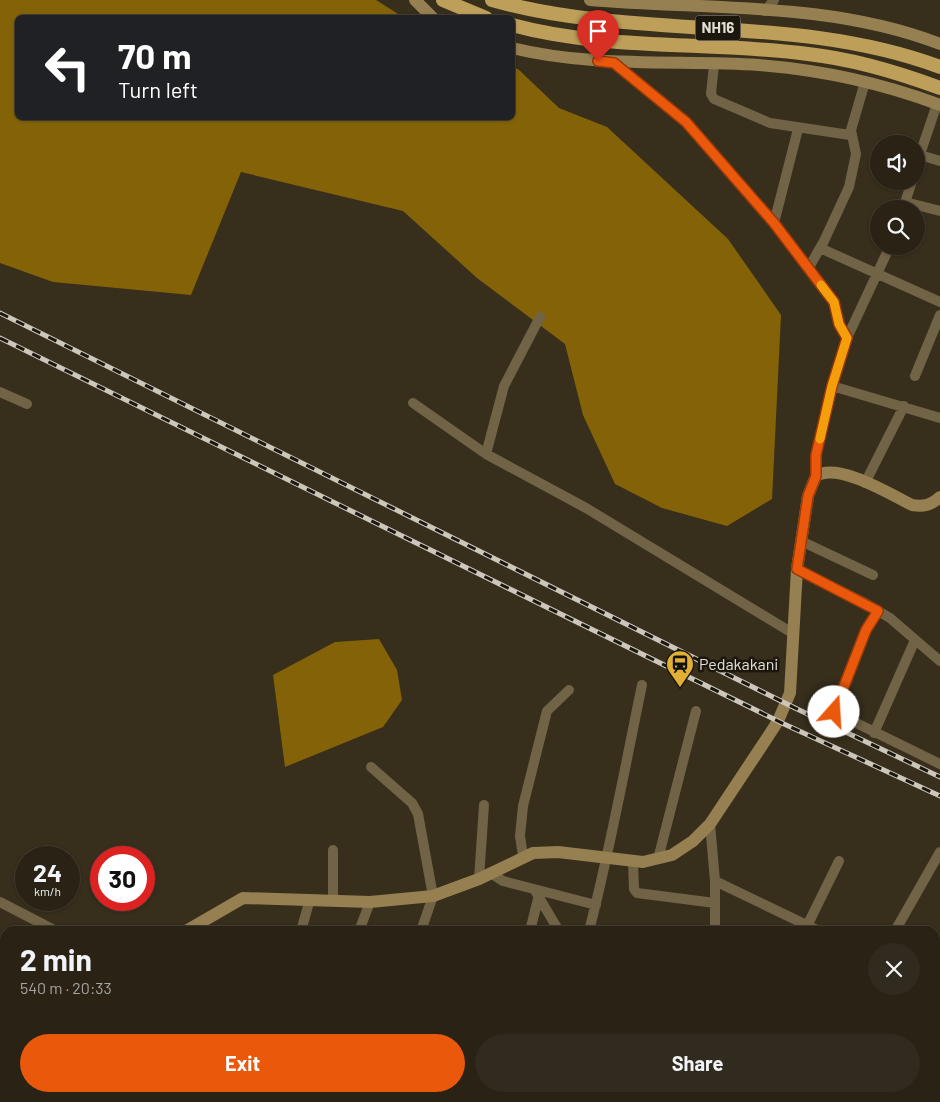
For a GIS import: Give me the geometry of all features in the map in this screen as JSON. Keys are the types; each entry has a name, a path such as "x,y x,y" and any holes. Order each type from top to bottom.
{"highway":[{"path":"443,0 479,15"},
{"name":"NH16","path":"492,0 532,9 604,20 808,35 914,57 940,67"},
{"name":"NH16","path":"515,26 601,40 807,54 859,62 940,88"}],"main road":[{"path":"415,0 430,15"},
{"path":"590,0 729,4 765,11 816,15 868,24 940,44"},
{"path":"515,49 532,53 614,63 758,65 820,72 902,91 939,104"},
{"path":"194,926 242,898 370,902 433,896 479,879 523,856 544,851 633,862 658,860 681,849 710,824 778,721 786,703 792,681 797,569 808,496 816,476 822,472 835,471 912,504 921,506 933,503 940,497"}],"street":[{"path":"765,11 774,0"},
{"path":"614,63 686,122 774,223 834,302 839,324 847,338"},
{"path":"714,64 711,94 714,99 770,123 798,129 850,135"},
{"path":"808,269 849,188 855,167 855,147 850,135 865,82"},
{"path":"925,142 939,104"},
{"path":"774,223 798,129"},
{"path":"925,156 940,161"},
{"path":"925,208 940,211"},
{"path":"820,248 940,302"},
{"path":"816,476 816,455 832,386 847,338 886,255"},
{"path":"915,376 940,315"},
{"path":"486,454 498,401 540,317"},
{"path":"832,386 940,418"},
{"path":"0,392 27,404"},
{"path":"413,403 486,454 586,508 794,634"},
{"path":"865,483 904,406"},
{"path":"801,541 873,575"},
{"path":"797,569 878,611 940,660"},
{"path":"878,611 866,630 834,711 874,733 940,764"},
{"path":"874,733 915,640"},
{"path":"590,926 607,859 614,814 642,685"},
{"path":"523,856 520,836 523,806 547,711 569,690"},
{"path":"658,860 696,711"},
{"path":"371,767 415,808 433,896 423,926"},
{"path":"479,879 484,805"},
{"path":"710,824 716,881 714,926"},
{"path":"333,900 334,850"},
{"path":"898,926 940,852"},
{"path":"716,881 807,926 839,861"},
{"path":"633,862 634,889 637,892 715,903"},
{"path":"491,873 503,881 536,892 596,905"},
{"path":"531,926 536,892"},
{"path":"536,892 556,926"},
{"path":"302,926 310,899"},
{"path":"0,902 46,926"},
{"path":"361,926 370,902"}],"shaded area":[{"path":"0,0 376,0 400,15 15,15 15,120 515,120 515,68 518,69 559,108 607,127 728,239 781,315 772,499 727,526 662,508 615,484 583,415 565,344 477,278 403,211 241,172 191,295 53,282 0,263"},
{"path":"379,639 397,670 402,700 383,727 285,767 273,675 335,642"}],"railway":[{"path":"0,313 795,708 940,777"},
{"path":"0,338 784,724 940,796"}],"slow traffic":[{"path":"820,439 832,386 847,338 839,324 834,302 821,285"}],"place":[{"name":"Pedakakani","path":"680,688"}],"route":[{"path":"598,61 614,63 686,122 774,223 834,302 839,324 847,338 832,386 816,455 816,476 811,484 803,519 797,569 878,611 866,630 834,712"}]}
